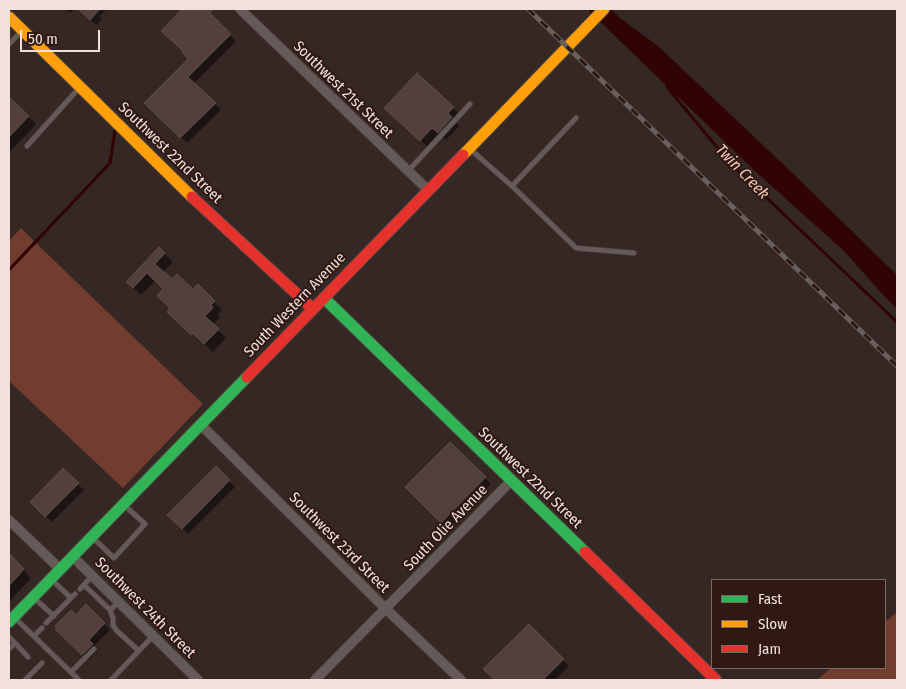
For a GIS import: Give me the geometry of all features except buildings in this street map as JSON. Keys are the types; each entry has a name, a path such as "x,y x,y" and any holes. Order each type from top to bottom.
{"street":[{"name":"Southwest 21st Street","path":"240,9 428,190"},
{"name":"South Western Avenue","path":"11,620 604,9"},
{"name":"Southwest 22nd Street","path":"9,18 171,176 313,308"},
{"name":"Southwest 22nd Street","path":"324,298 716,680"},
{"name":"Southwest 23rd Street","path":"200,424 386,609 461,680"},
{"name":"South Olie Avenue","path":"316,680 511,481"},
{"path":"9,520 60,569"},
{"name":"Southwest 24th Street","path":"72,556 198,680"}],"lane":[{"path":"9,44 22,31"},
{"path":"26,146 80,87"},
{"path":"408,171 470,104"},
{"path":"512,186 576,118"},
{"path":"468,148 512,186 576,248 634,253"},
{"path":"91,537 114,558 145,524 123,504"},
{"path":"80,589 92,576"},
{"path":"46,623 73,596 50,579"},
{"path":"84,585 110,610 113,625 117,631 139,651"},
{"path":"33,597 54,616"},
{"path":"110,610 118,602"},
{"path":"11,620 34,636 80,680"},
{"path":"34,636 42,628"},
{"path":"111,680 153,636"},
{"path":"9,637 28,657"},
{"path":"9,649 15,643"},
{"path":"71,672 94,648"},
{"path":"25,680 42,663"}],"shaded area":[{"path":"587,9 611,9 621,19 658,46 785,166 897,275 897,308 843,250 757,173"},
{"path":"21,228 34,241 9,268 9,241"},
{"path":"36,243 203,404 123,488 9,381 9,271"},
{"path":"897,612 897,680 817,680 830,669 886,669 886,621"}],"waterway":[{"name":"Twin Creek","path":"667,87 730,163 897,322"},
{"path":"9,270 110,163 115,130"}],"railway":[{"path":"528,9 897,366"}],"traffic: fast":[{"path":"324,298 585,552"},
{"path":"9,622 247,377"}],"traffic: slow":[{"path":"463,155 604,9"},
{"path":"9,17 192,197"}],"traffic: jam":[{"path":"247,377 463,155"},
{"path":"192,197 313,309"},
{"path":"585,552 716,680"}]}
